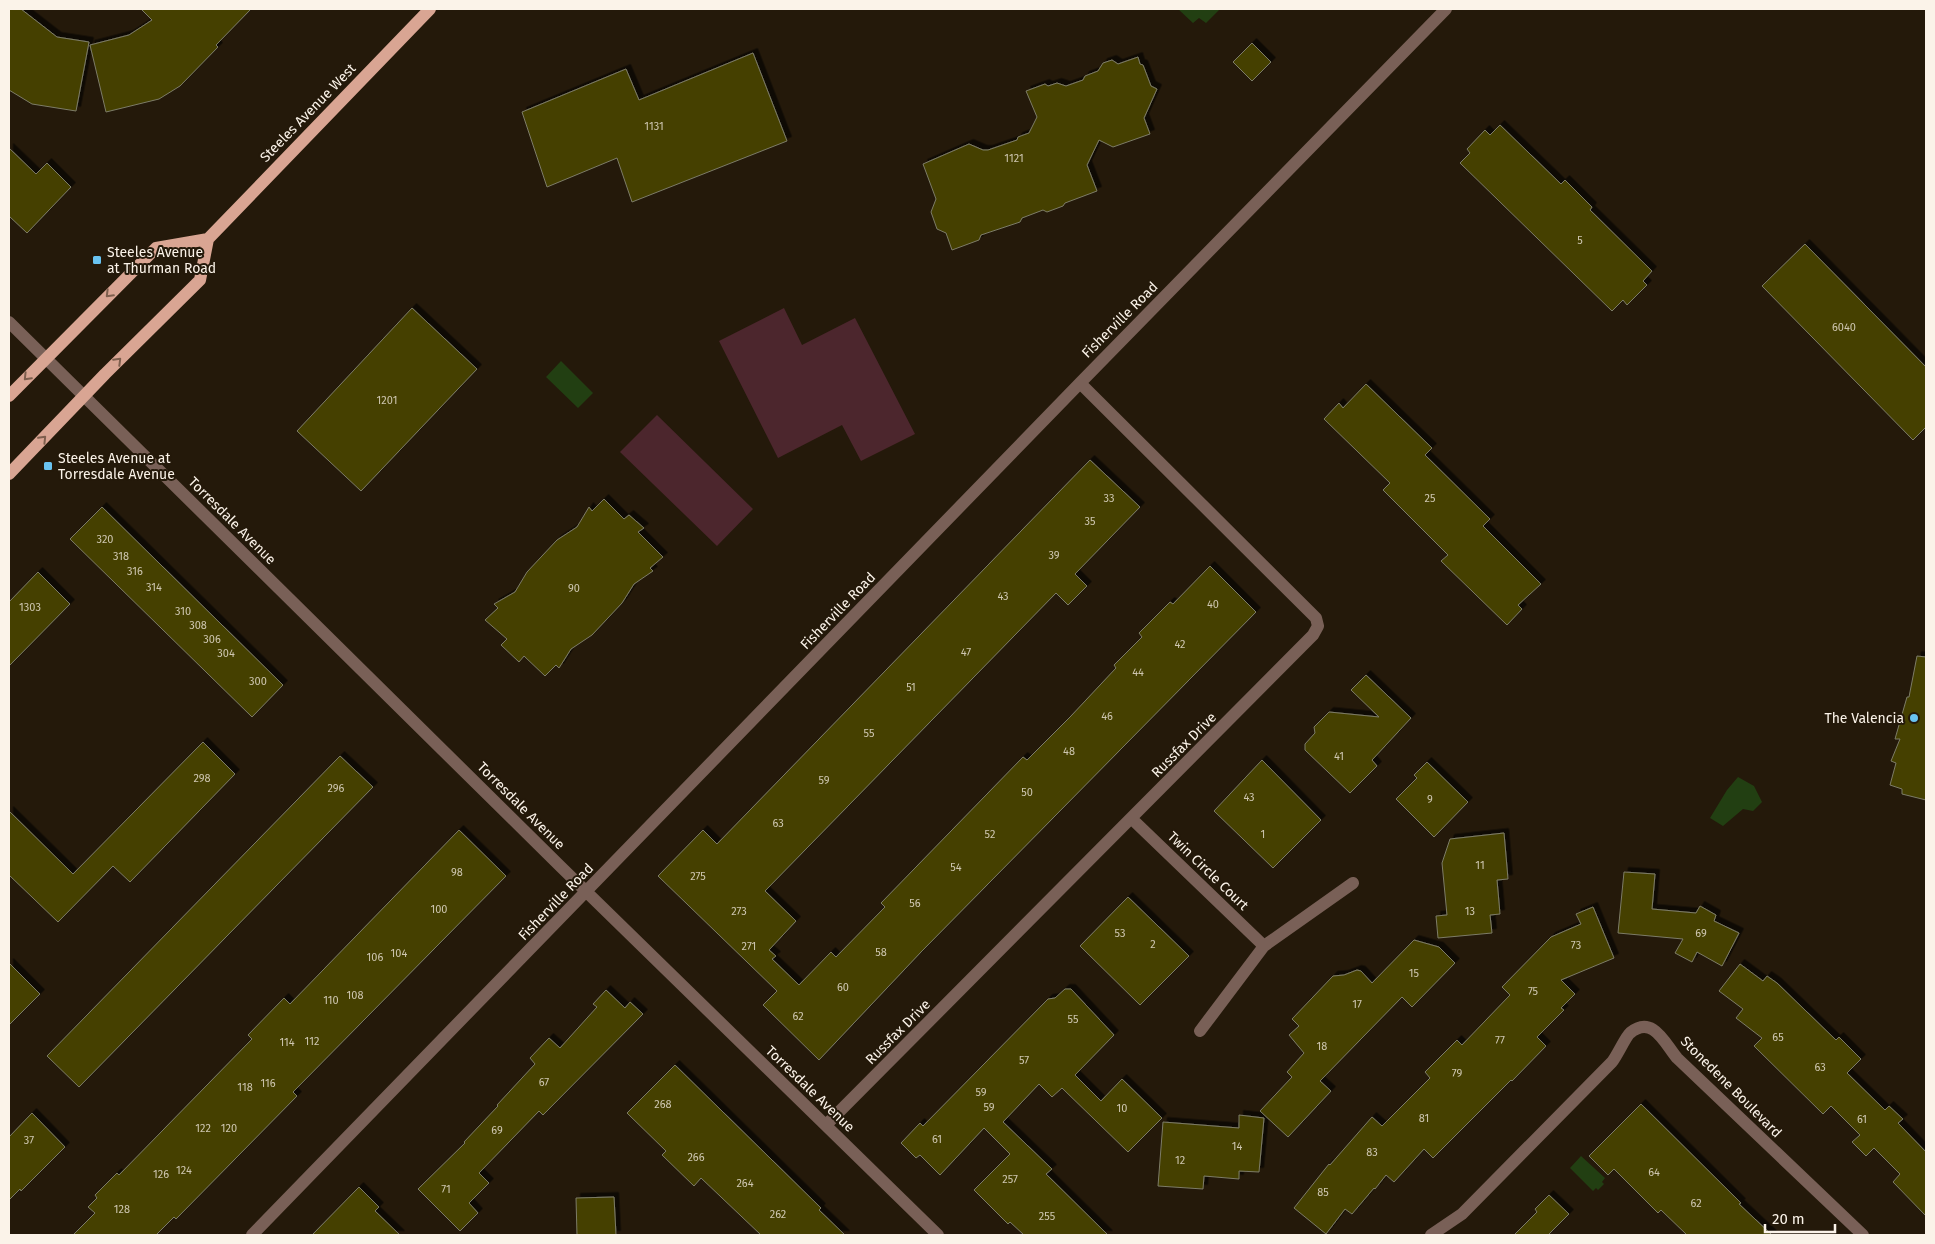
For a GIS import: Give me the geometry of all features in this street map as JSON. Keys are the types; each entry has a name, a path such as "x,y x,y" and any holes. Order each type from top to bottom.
{"main road":[{"name":"Steeles Avenue West","path":"208,239 430,9"},
{"path":"9,396 156,248 208,239 200,280 9,474"}],"street":[{"name":"Fisherville Road","path":"252,1235 1080,382 1446,9"},
{"name":"Torresdale Avenue","path":"9,322 938,1235"},
{"name":"Russfax Drive","path":"826,1125 1313,635 1318,626 1318,622 1080,382"},
{"name":"Twin Circle Court","path":"1132,818 1264,946"},
{"path":"1200,1031 1264,946 1353,883"},
{"name":"Stonedene Boulevard","path":"1430,1235 1462,1214 1612,1062 1620,1052 1629,1033 1642,1027 1654,1029 1664,1039 1677,1058 1863,1235"}],"shaded area":[{"path":"1178,9 1220,9 1206,23 1199,18 1193,23"},
{"path":"784,308 802,345 855,318 915,434 861,461 842,425 778,458 719,341"},
{"path":"561,361 593,393 578,408 546,377"},
{"path":"657,415 753,509 717,546 620,452"},
{"path":"1738,777 1754,786 1762,802 1753,811 1743,809 1723,826 1710,818 1727,790"},
{"path":"1581,1156 1605,1178 1602,1182 1604,1184 1598,1190 1596,1188 1593,1191 1570,1168"}],"building":[{"path":"9,9 21,9 57,37 89,42 76,111 32,104 9,90"},
{"path":"141,9 251,9 180,86 159,99 106,112 90,45 129,35 152,20"},
{"path":"1252,43 1271,62 1252,81 1233,62"},
{"path":"753,53 787,141 632,202 617,158 547,187 522,112 626,69 639,100"},
{"path":"1138,57 1151,86 1157,89 1144,118 1150,134 1113,147 1099,140 1087,165 1097,191 1047,212 1043,210 1022,218 1020,222 981,235 979,240 952,250 946,233 937,229 931,212 936,199 923,164 969,144 983,150 988,150 1017,140 1018,137 1029,133 1037,117 1026,91 1045,84 1048,86 1057,83 1066,86 1083,80 1085,76 1098,71 1103,63 1112,60 1118,64"},
{"path":"1500,125 1561,184 1565,180 1592,207 1590,210 1652,271 1643,281 1647,285 1627,305 1623,300 1612,311 1460,163 1470,153 1467,149 1485,130 1490,135"},
{"path":"9,148 36,174 47,163 71,187 27,233 9,216"},
{"path":"1805,244 1926,367 1926,427 1913,440 1762,286"},
{"path":"412,308 477,369 361,491 297,431"},
{"path":"1366,384 1432,448 1425,455 1490,519 1483,526 1541,584 1518,605 1522,609 1507,625 1441,561 1448,555 1383,490 1390,483 1324,419 1339,403 1343,408"},
{"path":"1090,460 1140,507 1075,574 1087,586 1068,605 1056,593 765,891 796,921 769,950 776,956 772,959 799,985 831,952 836,957 885,907 881,903 1023,757 1027,760 1116,668 1114,665 1142,637 1139,633 1170,602 1173,604 1210,566 1256,612 921,952 819,1060 763,1005 777,991 658,876 703,830 717,844"},
{"path":"604,499 624,519 629,515 644,528 638,532 663,557 650,568 653,571 634,584 622,603 592,635 571,649 559,668 556,665 545,676 524,656 519,662 501,645 507,639 485,620 498,608 494,604 515,592 527,572 557,540 577,527 589,507 592,511"},
{"path":"102,507 283,685 252,717 70,539"},
{"path":"38,572 70,604 9,666 9,602"},
{"name":"The Valencia","path":"1917,656 1926,657 1926,800 1902,794 1902,789 1890,785 1896,763 1891,761 1900,739 1895,739 1907,697 1909,697"},
{"path":"1366,675 1411,718 1372,760 1377,766 1350,793 1305,750 1305,744 1315,733 1314,727 1329,712 1379,717 1351,690"},
{"path":"203,742 235,774 130,882 113,866 58,922 9,875 9,811 73,874"},
{"path":"340,756 373,787 79,1087 47,1056"},
{"path":"1262,760 1321,820 1273,868 1214,811"},
{"path":"1427,762 1468,802 1434,837 1396,799 1417,778 1414,775"},
{"path":"459,830 506,876 293,1092 297,1096 176,1219 174,1217 156,1235 73,1235 95,1213 88,1207 97,1198 95,1195 117,1173 119,1175 252,1039 248,1035 284,998 290,1004"},
{"path":"1504,833 1508,879 1497,880 1500,914 1490,915 1492,933 1438,938 1436,916 1447,915 1442,863 1450,839"},
{"path":"1624,872 1655,874 1652,909 1696,913 1700,906 1716,915 1714,921 1739,933 1722,966 1697,952 1692,962 1675,953 1683,939 1618,933"},
{"path":"1128,897 1189,956 1140,1005 1080,946"},
{"path":"1593,907 1614,958 1561,980 1575,994 1561,1008 1564,1010 1537,1037 1546,1046 1512,1081 1433,1158 1424,1149 1394,1182 1386,1175 1352,1214 1345,1209 1326,1234 1294,1208 1329,1164 1372,1117 1382,1126 1430,1078 1425,1072 1457,1040 1462,1045 1510,995 1502,987 1551,937 1581,924 1576,914"},
{"path":"1414,940 1439,947 1455,963 1412,1007 1402,997 1320,1081 1331,1091 1288,1137 1260,1111 1292,1077 1287,1072 1304,1053 1289,1035 1299,1026 1292,1019 1333,976 1344,975 1357,970 1361,971 1372,983"},
{"path":"9,963 40,994 9,1025"},
{"path":"1740,964 1763,981 1767,976 1777,983 1836,1040 1839,1037 1861,1059 1847,1073 1885,1110 1889,1106 1903,1119 1898,1123 1926,1152 1926,1216 1893,1182 1900,1174 1874,1148 1866,1156 1852,1142 1860,1135 1831,1106 1823,1114 1754,1046 1762,1038 1736,1018 1743,1009 1719,991"},
{"path":"1065,989 1071,989 1114,1035 1075,1075 1101,1101 1122,1079 1162,1118 1128,1152 1062,1088 1052,1097 1039,1084 1003,1122 1052,1169 1046,1174 1108,1235 1024,1235 1010,1222 1008,1224 974,1190 1010,1154 984,1128 940,1175 920,1155 916,1158 901,1143 920,1123 923,1126 1048,999 1055,998"},
{"path":"606,990 625,1008 630,1002 643,1014 543,1115 539,1111 479,1173 489,1183 469,1203 478,1213 460,1231 418,1189 465,1143 535,1064 530,1058 549,1038 560,1048 597,1007 593,1004"},
{"path":"675,1065 821,1208 819,1210 845,1235 761,1235 701,1178 694,1186 662,1155 666,1151 627,1113"},
{"path":"1641,1104 1772,1235 1687,1235 1661,1210 1658,1213 1614,1169 1608,1175 1589,1156"},
{"path":"32,1113 65,1147 21,1191 20,1189 9,1200 9,1137"},
{"path":"1239,1115 1264,1118 1259,1172 1239,1171 1239,1179 1204,1176 1203,1189 1158,1186 1163,1122 1239,1128"},
{"path":"359,1187 379,1207 375,1211 400,1235 312,1235"},
{"path":"1549,1195 1569,1214 1548,1235 1514,1235 1537,1212 1535,1209"},
{"path":"614,1197 616,1235 577,1235 576,1198"}],"place":[{"name":"Steeles Avenue at Thurman Road","path":"97,260"},
{"name":"Steeles Avenue at Torresdale Avenue","path":"48,466"},
{"name":"The Valencia","path":"1914,718"}]}
